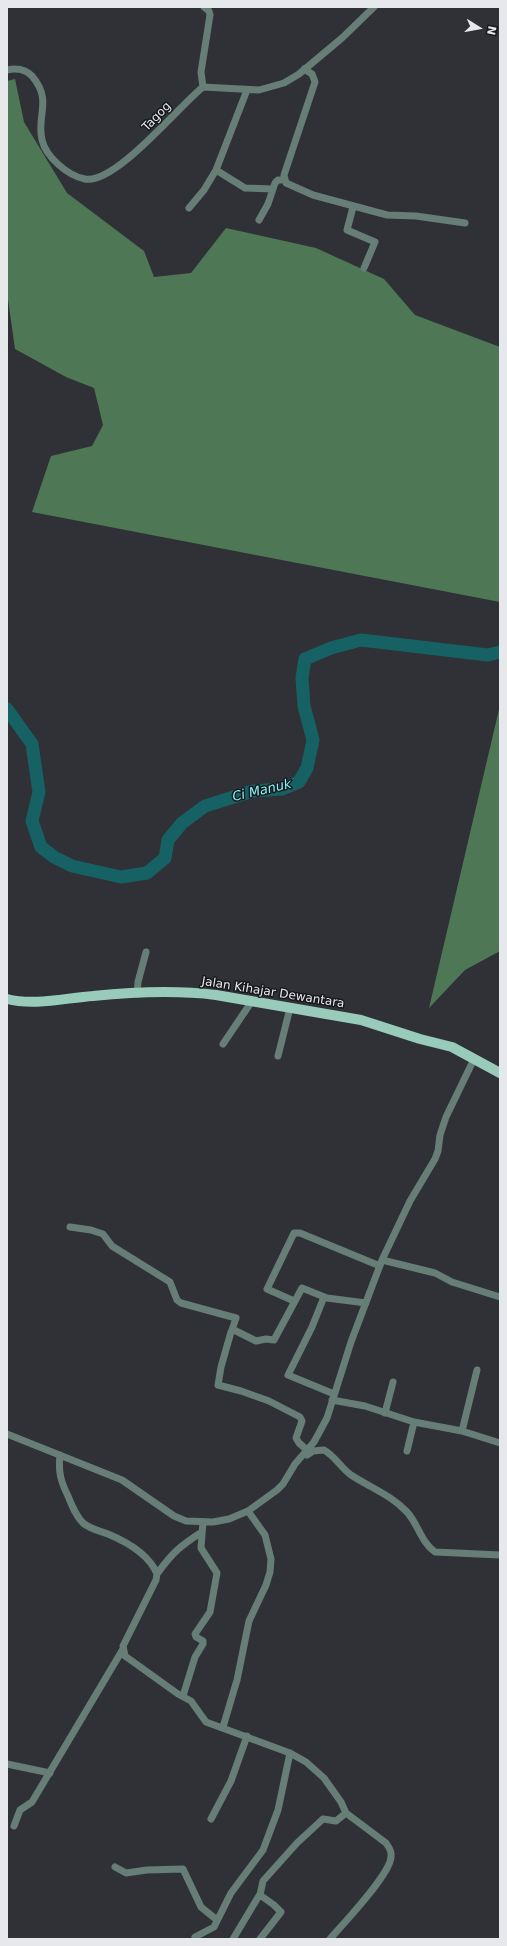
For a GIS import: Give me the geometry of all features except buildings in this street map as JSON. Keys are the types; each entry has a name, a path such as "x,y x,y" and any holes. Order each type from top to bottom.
{"main road":[{"name":"Jalan Kihajar Dewantara","path":"7,999 26,1002 93,996 194,993 361,1020 420,1039 452,1047 468,1054 474,1059 500,1073"}],"street":[{"path":"204,7 209,11 210,15 201,72 203,87 247,90 276,87 304,69 342,38 374,7"},
{"name":"Tagog","path":"7,70 18,69 26,71 40,87 44,100 41,136 50,156 65,169 79,178 90,180 102,176 122,163 147,142 203,87"},
{"path":"304,69 312,74 315,82 284,174 284,180 288,185 313,195 353,207 392,216 416,216 465,223"},
{"path":"189,208 204,190 216,170 247,90"},
{"path":"216,170 245,188 273,189"},
{"path":"259,220 268,204 276,181 284,180"},
{"path":"353,207 347,230 375,242 364,268"},
{"path":"137,994 138,982 146,952"},
{"path":"223,1044 252,1002"},
{"path":"278,1056 290,1008"},
{"path":"7,1434 122,1480 174,1516 186,1521 203,1522 229,1519 248,1511 277,1490 283,1484 295,1464 314,1442 324,1424 381,1263 410,1202 435,1159 438,1151 440,1135 446,1117 474,1059"},
{"path":"70,1227 91,1230 103,1234 112,1246 124,1252 170,1282 177,1300 181,1303 236,1318 221,1367 218,1385 269,1401 300,1417 302,1421 296,1438 307,1450"},
{"path":"294,1301 267,1289 294,1233 300,1233 381,1263 435,1274 452,1282 500,1297"},
{"path":"232,1330 256,1341 266,1339 274,1340 302,1288 324,1297 366,1303"},
{"path":"324,1297 311,1329 288,1375 333,1397 414,1422 462,1431 500,1443"},
{"path":"462,1431 477,1370"},
{"path":"386,1413 393,1382"},
{"path":"407,1451 414,1422"},
{"path":"295,1464 313,1451 324,1450 352,1475 381,1491 400,1504 416,1523 429,1548 435,1552 500,1555"},
{"path":"60,1455 59,1468 61,1481 79,1518 88,1526 111,1535 138,1550 149,1561 157,1574"},
{"path":"223,1727 237,1680 249,1621 266,1585 270,1572 271,1559 265,1535 248,1511"},
{"path":"183,1696 195,1657 203,1644 203,1641 195,1637 194,1634 210,1612 217,1573 201,1548 203,1522"},
{"path":"14,1826 20,1810 32,1802 123,1649 156,1580 157,1574 181,1545 202,1532"},
{"path":"123,1649 129,1659 192,1703 206,1722 290,1753 306,1762 324,1778 341,1802 346,1813 386,1843 390,1848 391,1857 386,1871 356,1910 330,1939"},
{"path":"211,1819 232,1781 247,1736"},
{"path":"196,1937 213,1929 231,1893 260,1854 268,1839 278,1810 290,1753"},
{"path":"7,1764 50,1773"},
{"path":"234,1939 260,1894 263,1881 297,1843 325,1818 336,1821 346,1813"},
{"path":"115,1867 126,1873 147,1870 183,1869 201,1907 217,1920"},
{"path":"260,1894 261,1898 274,1905 281,1912 260,1939"}],"green space":[{"path":"15,79 24,122 67,193 144,251 154,277 191,273 226,228 316,248 384,279 415,315 500,347 500,602 32,512 51,456 92,446 103,425 94,388 66,377 15,349 7,292 7,81"},
{"path":"500,705 500,951 465,970 429,1008"}],"waterway":[{"name":"Ci Manuk","path":"7,709 32,744 39,792 32,821 41,847 54,857 72,866 121,877 147,873 165,858 168,840 182,823 205,806 253,791 282,789 299,782 307,768 313,740 304,706 302,678 305,659 331,648 361,640 488,655 500,652"}]}
